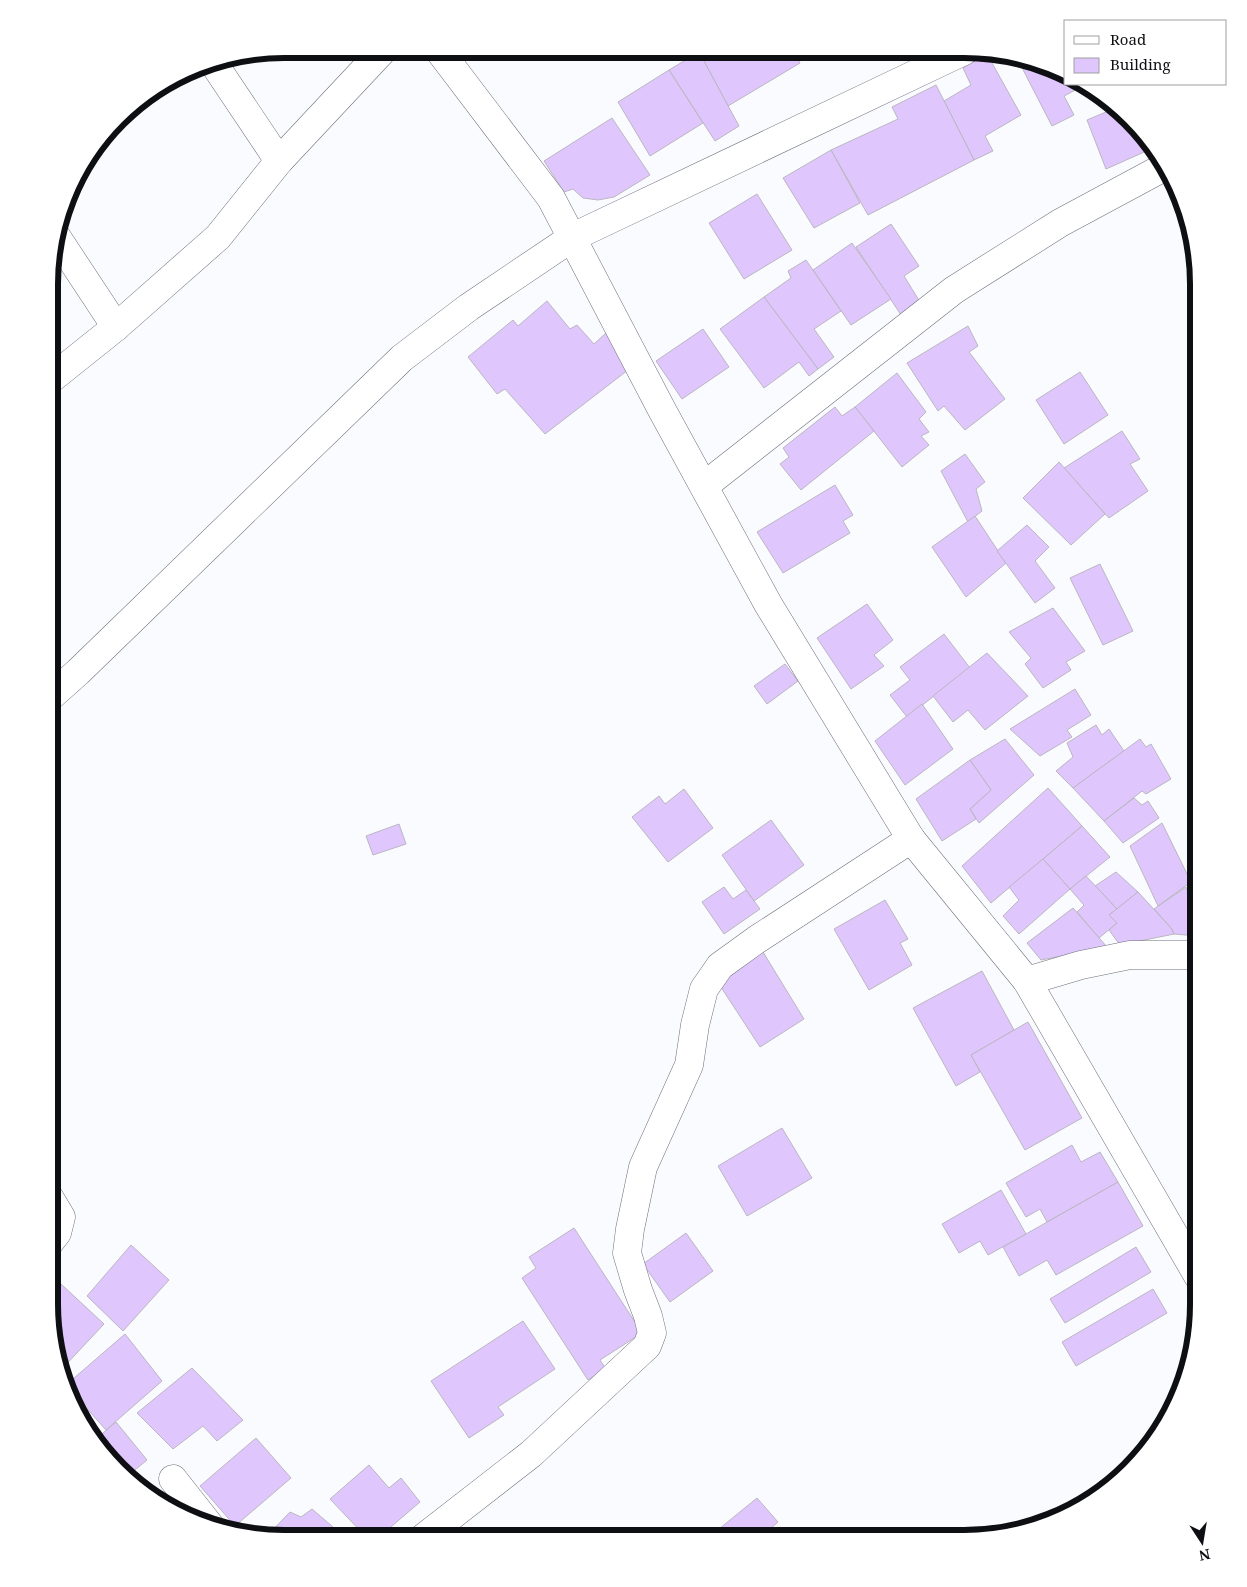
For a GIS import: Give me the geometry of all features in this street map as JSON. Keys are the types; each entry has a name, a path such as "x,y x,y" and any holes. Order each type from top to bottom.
{"street":[{"path":"58,373 116,327 218,238 280,162 376,58"},
{"path":"445,58 551,198 768,604 911,839 1027,982 1190,1262"},
{"path":"58,690 402,358 469,307 573,237 949,58"},
{"path":"217,68 280,162"},
{"path":"704,486 954,290 1060,223 1158,170"},
{"path":"61,244 116,327"},
{"path":"436,1530 530,1454 647,1346 652,1333 627,1253 630,1228 643,1167 689,1066 695,1025 704,989 720,966 756,940 911,839"},
{"path":"1027,982 1080,965 1130,955 1190,955"},
{"path":"58,1212 61,1217 58,1229"},
{"path":"172,1479 199,1513"}],"building":[{"path":"689,58 702,58 739,126 715,141 669,70"},
{"path":"702,58 797,58 800,63 728,106"},
{"path":"980,58 990,59 1021,115 985,136 993,151 974,160 944,101 971,85 963,68"},
{"path":"1020,65 1050,75 1064,82 1064,85 1070,85 1078,89 1064,96 1074,115 1052,126"},
{"path":"669,70 703,123 650,156 618,102"},
{"path":"936,85 974,160 868,215 831,150 898,119 892,107"},
{"path":"1109,111 1123,124 1146,151 1106,169 1087,120"},
{"path":"612,118 650,175 614,197 598,200 583,198 573,189 564,192 544,161"},
{"path":"831,150 860,203 814,228 783,178"},
{"path":"757,194 792,250 744,279 709,223"},
{"path":"891,224 919,266 904,276 920,302 901,315 856,247"},
{"path":"852,243 891,299 851,325 813,270"},
{"path":"806,260 841,311 814,329 834,357 818,369 764,297 791,278 788,271"},
{"path":"764,297 818,369 809,376 799,362 764,388 720,329"},
{"path":"547,301 570,329 577,325 594,344 606,333 628,370 545,434 505,389 497,394 468,357 513,320 518,326"},
{"path":"968,326 978,346 969,352 1005,399 965,430 944,406 938,411 907,363"},
{"path":"703,329 729,367 682,399 656,361"},
{"path":"1080,372 1108,415 1064,444 1036,400"},
{"path":"897,373 926,412 919,419 929,432 921,436 929,445 902,467 855,407"},
{"path":"835,407 842,416 855,407 874,431 801,490 780,464 789,457 783,448"},
{"path":"1122,431 1140,459 1130,464 1148,491 1109,518 1064,468"},
{"path":"965,454 985,482 976,489 982,511 968,522 941,471"},
{"path":"1059,462 1105,514 1071,545 1023,498"},
{"path":"835,485 853,515 843,521 850,533 783,573 757,532"},
{"path":"975,516 1006,563 966,597 932,547"},
{"path":"1027,525 1049,547 1035,561 1055,588 1035,603 997,551"},
{"path":"1100,564 1133,631 1103,645 1070,578"},
{"path":"867,604 893,640 874,655 884,666 851,689 817,638"},
{"path":"1053,608 1085,651 1066,662 1071,670 1043,688 1025,664 1031,658 1009,632"},
{"path":"944,634 970,668 907,717 890,695 910,680 900,667"},
{"path":"987,653 1028,696 985,730 968,710 953,722 933,696"},
{"path":"785,664 798,681 767,704 754,686"},
{"path":"1075,689 1091,715 1067,730 1072,737 1040,756 1010,729"},
{"path":"922,704 953,749 905,785 875,741"},
{"path":"1096,725 1102,735 1109,729 1124,751 1073,788 1056,771 1073,757 1067,743"},
{"path":"1005,739 1034,775 979,823 970,809 991,790 970,760"},
{"path":"1140,739 1146,747 1151,744 1171,779 1146,794 1142,791 1104,821 1073,788"},
{"path":"970,760 991,790 970,809 976,819 942,841 916,799"},
{"path":"1048,788 1082,826 991,903 962,866"},
{"path":"684,789 713,828 668,862 632,817 659,796 665,804"},
{"path":"1134,798 1142,805 1148,801 1159,818 1123,843 1104,821"},
{"path":"771,820 804,865 754,901 722,855"},
{"path":"1162,823 1190,883 1158,906 1130,846"},
{"path":"399,824 406,844 373,855 366,836"},
{"path":"1082,826 1110,857 1070,889 1043,859"},
{"path":"1043,859 1070,889 1019,934 1003,916 1019,900 1009,887"},
{"path":"1116,872 1138,892 1117,909 1095,886"},
{"path":"1086,876 1117,909 1109,915 1117,923 1099,938 1077,912 1084,905 1070,889"},
{"path":"724,887 733,899 746,890 760,909 724,934 702,902"},
{"path":"1186,887 1190,897 1190,935 1174,934 1154,909"},
{"path":"1138,892 1171,928 1174,934 1120,945 1109,930 1117,923 1109,915"},
{"path":"885,900 908,939 900,943 912,965 869,990 834,929"},
{"path":"1073,908 1107,947 1041,960 1027,943"},
{"path":"763,952 804,1019 760,1047 719,984"},
{"path":"982,971 1014,1030 971,1055 980,1072 956,1086 913,1008"},
{"path":"1028,1022 1082,1118 1025,1150 971,1055"},
{"path":"782,1128 812,1178 747,1216 718,1166"},
{"path":"1072,1145 1081,1162 1100,1152 1118,1182 1047,1222 1040,1209 1026,1217 1006,1183"},
{"path":"1118,1182 1143,1226 1056,1275 1047,1260 1019,1276 1003,1247"},
{"path":"1001,1190 1026,1234 988,1255 980,1241 959,1253 942,1224"},
{"path":"574,1228 642,1333 600,1360 606,1369 588,1380 522,1278 536,1268 529,1257"},
{"path":"686,1233 713,1271 670,1302 643,1264"},
{"path":"131,1245 169,1280 123,1331 87,1296"},
{"path":"1136,1247 1151,1272 1065,1323 1050,1299"},
{"path":"61,1284 104,1324 66,1365 59,1333 58,1288"},
{"path":"1153,1289 1167,1313 1076,1366 1062,1342"},
{"path":"523,1321 555,1369 498,1407 504,1415 469,1438 431,1381"},
{"path":"125,1334 162,1381 106,1430 80,1401 72,1380"},
{"path":"192,1368 243,1420 217,1441 203,1426 173,1449 137,1413"},
{"path":"116,1422 147,1460 133,1471 100,1435"},
{"path":"256,1438 291,1478 237,1524 233,1524 200,1486"},
{"path":"369,1465 389,1488 401,1478 420,1502 387,1530 359,1530 330,1499"},
{"path":"757,1498 778,1522 769,1530 718,1530"},
{"path":"312,1509 333,1527 330,1530 273,1529 290,1512 301,1517"}]}
